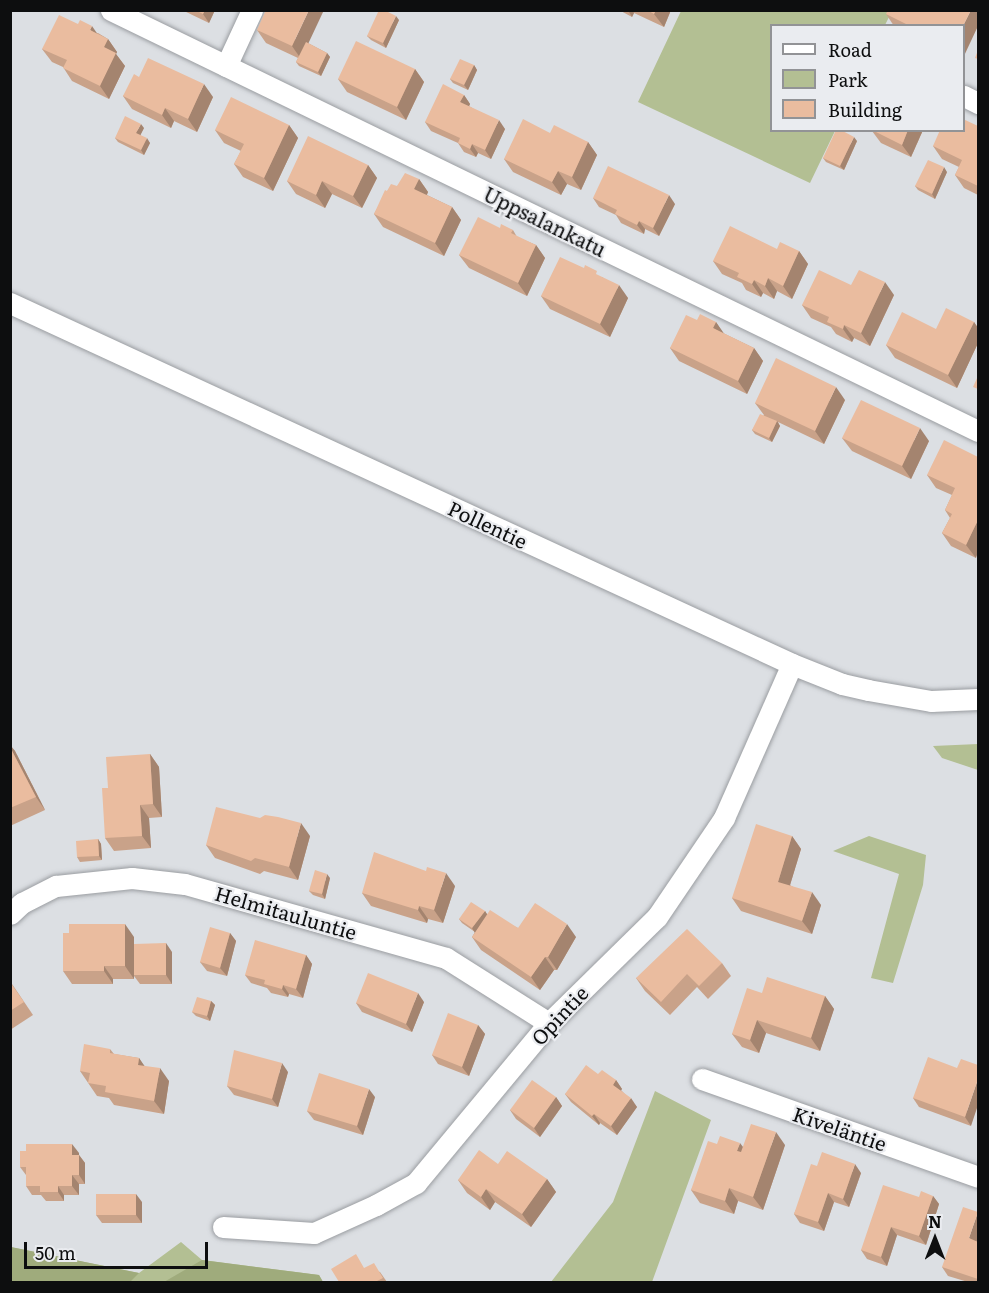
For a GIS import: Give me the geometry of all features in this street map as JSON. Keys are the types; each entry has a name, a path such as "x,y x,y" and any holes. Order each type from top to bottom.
{"street":[{"name":"Uppsalankatu","path":"111,10 978,431"},
{"path":"226,66 252,10"},
{"name":"Pollentie","path":"10,303 792,664 842,684 868,690 931,701 978,699"},
{"name":"Opintie","path":"223,1227 314,1233 376,1205 416,1183 549,1023 657,917 724,818 792,664"},
{"name":"Helmitauluntie","path":"10,914 22,903 56,886 132,878 185,884 446,958 549,1023"},
{"name":"Kiveläntie","path":"702,1079 978,1177"}],"green space":[{"path":"681,11 892,11 886,24 770,24 770,132 835,132 810,183 638,102"},
{"path":"978,744 978,770 942,758 933,746"},
{"path":"869,836 926,855 923,885 893,983 871,978 899,874 833,851"},
{"path":"655,1091 711,1120 652,1282 551,1282 613,1202"},
{"path":"181,1242 202,1260 319,1275 323,1282 11,1282 10,1247 139,1273"},
{"path":"11,1247 139,1273 130,1282 11,1282"},
{"path":"202,1260 319,1275 323,1282 164,1282"}],"building":[{"path":"266,10 309,10 292,46 257,30"},
{"path":"379,10 396,16 383,43 367,36"},
{"path":"888,10 971,10 964,24 906,24 886,14"},
{"path":"59,15 78,24 80,20 92,26 90,30 108,39 104,47 116,53 100,86 63,68 67,60 42,49"},
{"path":"356,41 415,69 397,107 338,79"},
{"path":"306,42 327,53 318,72 296,62"},
{"path":"148,58 204,84 188,119 165,108 162,115 123,96 134,74 139,77"},
{"path":"460,59 474,65 464,85 450,79"},
{"path":"443,84 464,95 460,102 499,120 485,150 472,144 470,149 458,143 460,138 425,122"},
{"path":"231,97 289,125 264,178 234,164 244,144 215,130"},
{"path":"125,116 141,124 136,133 147,138 141,150 115,138"},
{"path":"523,119 550,133 554,125 588,142 572,177 558,171 552,182 504,159"},
{"path":"965,120 978,126 978,186 955,175 962,160 933,146 939,132 965,132"},
{"path":"835,132 845,132 854,137 840,166 823,158"},
{"path":"876,132 907,132 902,145"},
{"path":"308,136 368,165 353,196 322,181 316,195 287,181"},
{"path":"928,160 944,167 932,194 915,186"},
{"path":"608,166 669,195 653,228 639,221 637,225 615,214 617,210 593,198"},
{"path":"405,173 419,179 414,189 452,207 435,243 374,214 385,190 387,191 391,184 397,186"},
{"path":"478,217 500,228 501,224 513,230 511,233 536,245 518,283 459,255"},
{"path":"730,226 777,249 780,242 799,251 783,286 768,278 765,286 754,280 752,284 737,277 739,273 713,261"},
{"path":"560,257 584,268 585,265 597,271 596,274 619,285 600,324 541,296"},
{"path":"819,270 851,285 859,270 885,282 861,333 844,325 843,329 827,322 829,317 802,305"},
{"path":"946,308 974,322 948,375 886,345 902,312 936,329"},
{"path":"700,314 716,322 713,328 754,348 738,381 670,348 686,315 697,320"},
{"path":"776,358 836,387 815,431 755,403"},
{"path":"978,376 978,389 973,387"},
{"path":"861,400 920,428 902,466 842,438"},
{"path":"760,414 777,421 769,438 752,430"},
{"path":"944,440 978,457 978,520 966,545 942,533 952,514 945,510 955,488 927,475"},
{"path":"10,747 36,797 10,808"},
{"path":"150,754 153,804 140,805 142,836 105,838 102,788 108,788 106,757"},
{"path":"216,807 260,818 265,815 301,823 289,867 255,858 251,861 206,845"},
{"path":"756,824 792,836 778,882 812,892 802,921 732,898"},
{"path":"98,839 99,856 77,857 76,841"},
{"path":"374,852 426,871 427,867 446,873 434,910 419,906 418,910 362,893"},
{"path":"315,870 327,874 322,894 309,891"},
{"path":"471,902 485,911 472,928 459,919"},
{"path":"535,903 567,924 548,957 545,957 531,977 472,937 490,910 518,928"},
{"path":"69,924 125,924 125,966 104,966 104,971 63,971 63,933 69,933"},
{"path":"210,927 230,933 220,968 200,962"},
{"path":"687,929 722,963 699,986 687,974 661,1002 636,978"},
{"path":"255,940 306,955 296,989 283,985 282,989 264,984 265,980 245,975"},
{"path":"166,943 166,975 134,975 134,944"},
{"path":"368,973 418,993 406,1024 356,1003"},
{"path":"767,977 825,996 811,1038 757,1020 750,1040 732,1034 747,988 762,993"},
{"path":"10,982 24,1002 10,1011"},
{"path":"197,997 211,1001 207,1016 192,1012"},
{"path":"448,1013 478,1025 462,1067 432,1055"},
{"path":"84,1044 110,1049 110,1053 139,1058 138,1065 160,1068 154,1101 105,1092 106,1086 88,1083 90,1073 80,1071"},
{"path":"234,1050 282,1063 272,1099 227,1086"},
{"path":"928,1057 957,1068 961,1059 978,1065 978,1079 965,1117 913,1098"},
{"path":"586,1065 598,1074 602,1070 616,1080 613,1085 631,1098 611,1126 594,1114 592,1116 565,1094"},
{"path":"319,1073 369,1089 357,1126 307,1111"},
{"path":"532,1080 556,1097 534,1128 510,1110"},
{"path":"751,1124 776,1132 753,1197 729,1188 725,1201 691,1190 708,1141 717,1144 720,1136 740,1143 737,1151 741,1152"},
{"path":"26,1144 72,1144 72,1155 79,1155 79,1175 72,1175 72,1186 58,1186 58,1192 40,1192 40,1186 26,1186 26,1167 20,1167 20,1151 26,1151"},
{"path":"479,1150 498,1164 507,1151 547,1179 522,1214 486,1189 481,1197 458,1180"},
{"path":"822,1152 855,1164 843,1199 828,1193 818,1222 794,1214 811,1164 817,1166"},
{"path":"883,1185 919,1197 921,1191 933,1196 919,1236 891,1227 881,1257 861,1250"},
{"path":"96,1194 136,1194 136,1215 96,1215"},
{"path":"963,1207 978,1212 969,1238 978,1242 978,1279 942,1267"},
{"path":"356,1254 364,1268 374,1263 383,1278 375,1282 339,1282 331,1269"}]}
